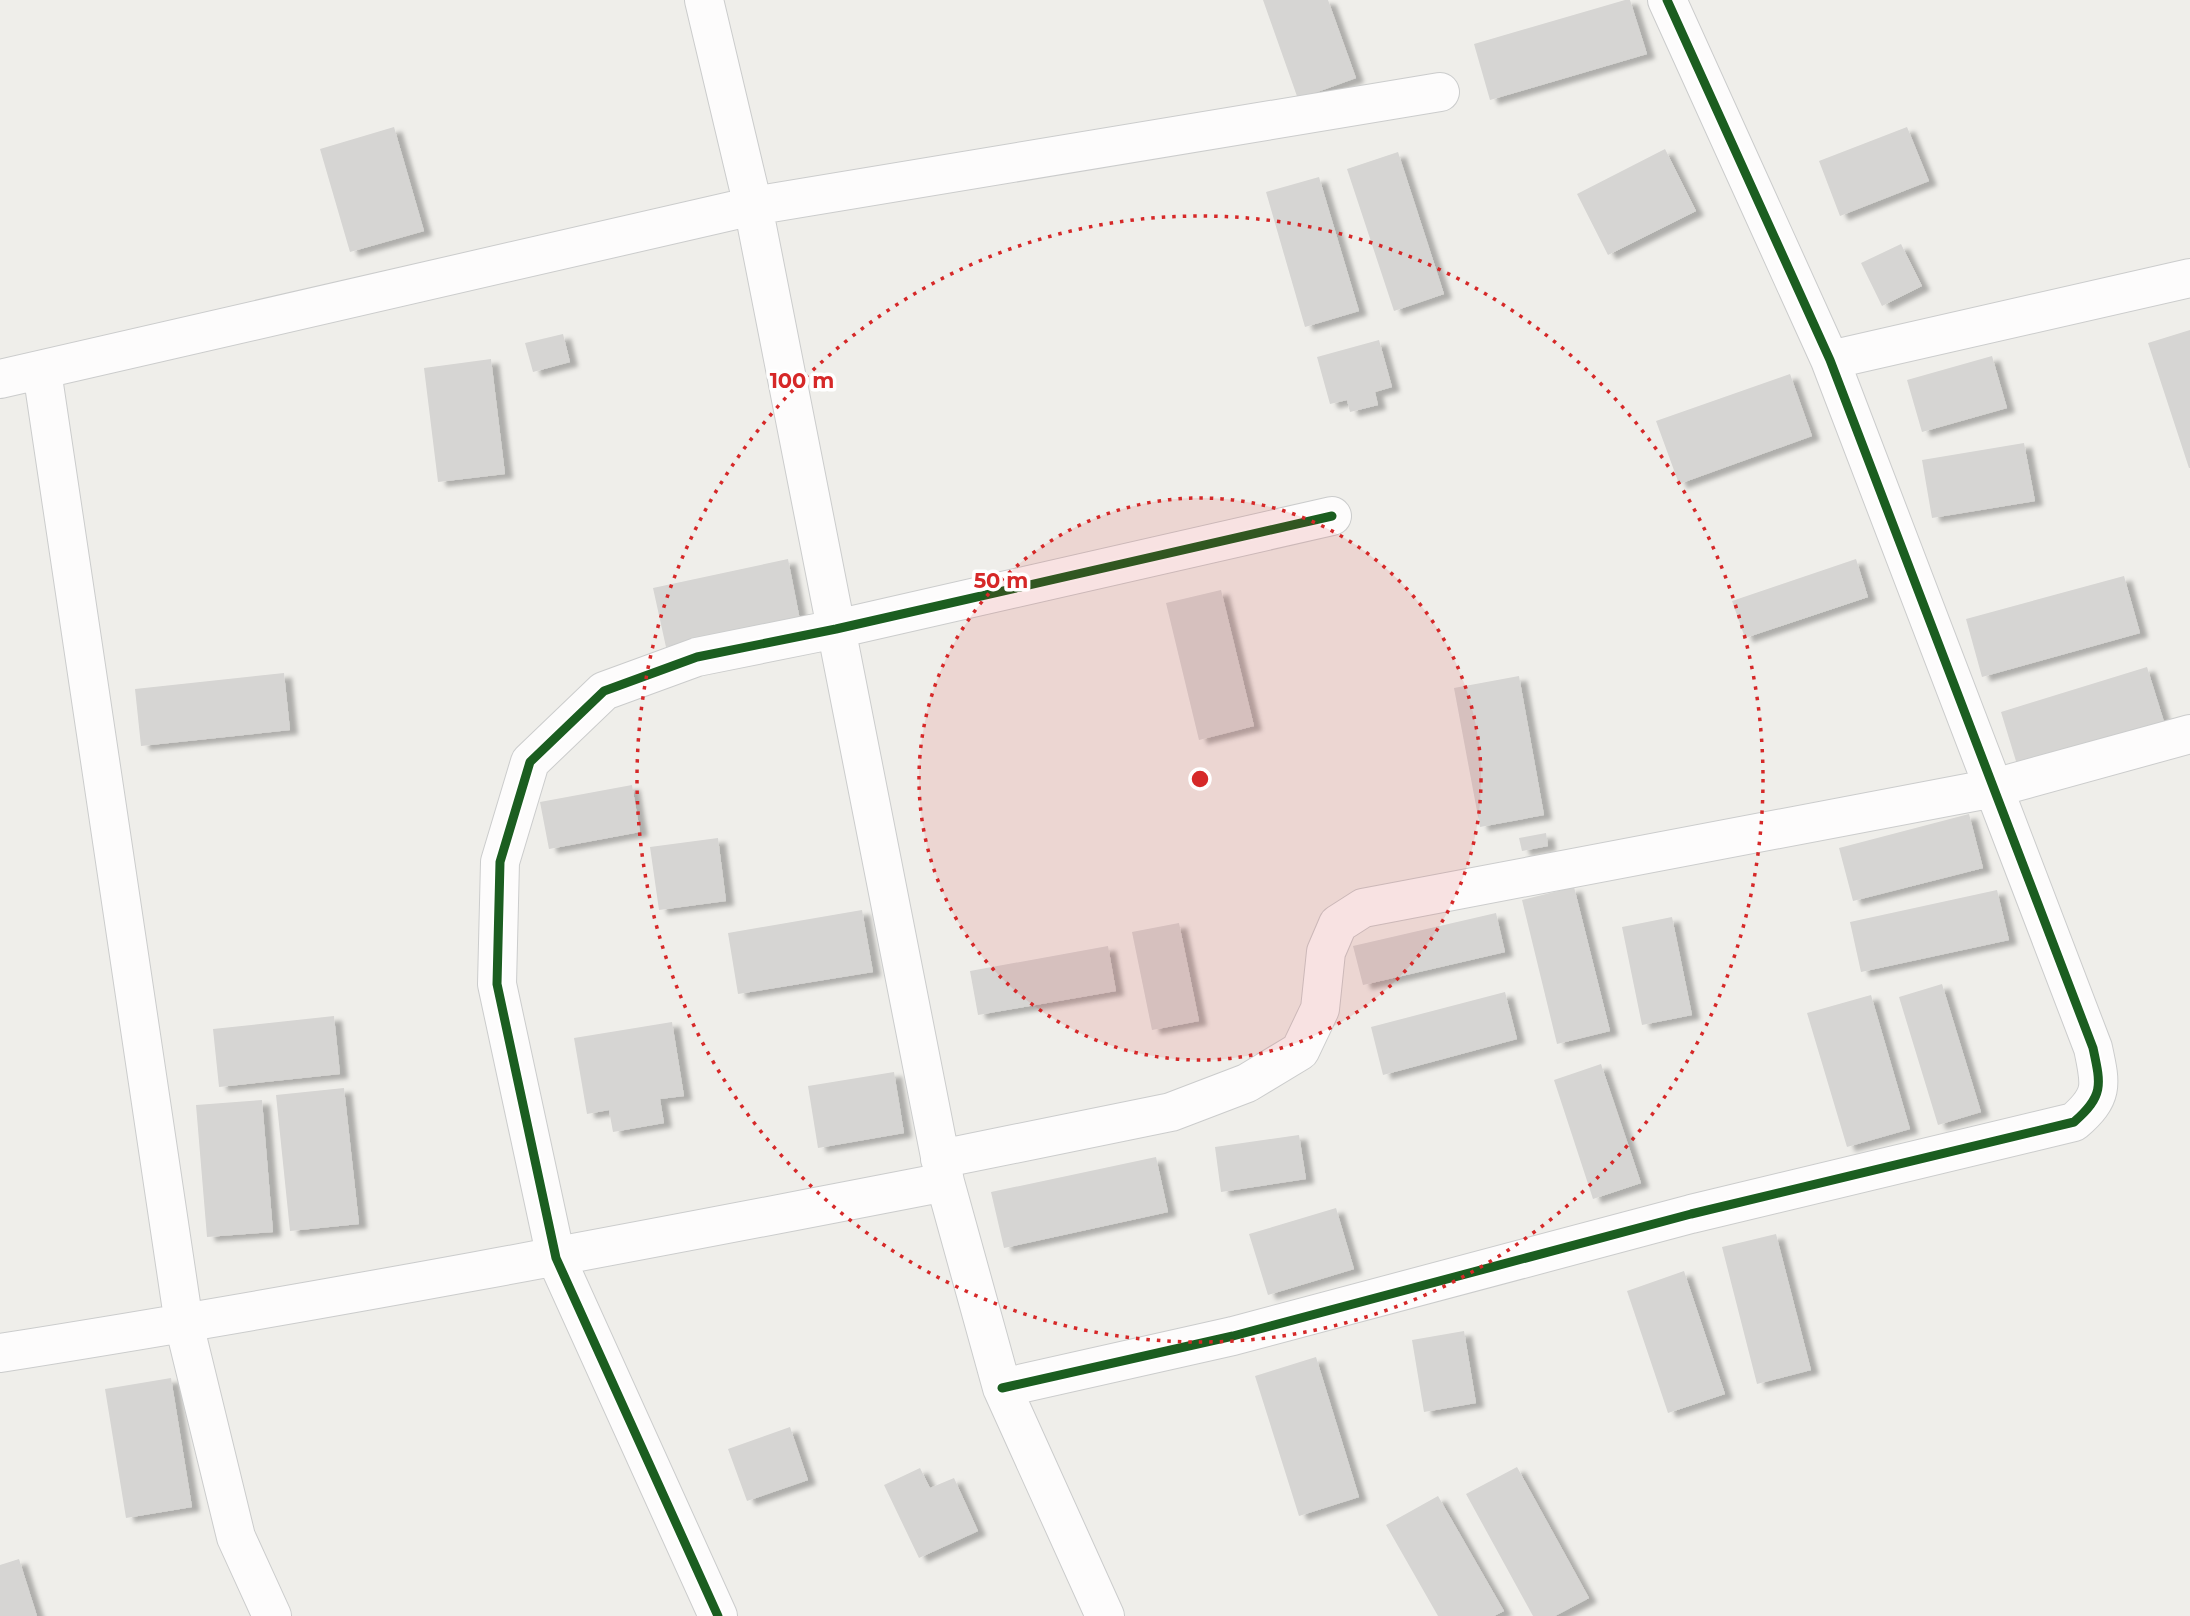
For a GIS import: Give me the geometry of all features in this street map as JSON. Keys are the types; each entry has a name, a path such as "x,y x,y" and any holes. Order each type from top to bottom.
{"street":[{"path":"704,0 753,206 943,1170 1002,1388 1105,1616"},
{"path":"1002,1388 1233,1336 1691,1214 2074,1122 2092,1107 2101,1084 2093,1048 1830,360 1667,0"},
{"path":"0,379 753,206 1440,92"},
{"path":"1830,360 2190,278"},
{"path":"42,371 184,1324 236,1537 272,1616"},
{"path":"718,1616 556,1258 497,984 500,862 530,762 604,691 697,657 836,629 1332,516"},
{"path":"0,1353 184,1324 556,1258 943,1170 1171,1112 1247,1083 1300,1051 1320,1009 1326,952 1338,924 1363,908 1994,788 2190,734"}],"building":[{"path":"1263,0 1328,0 1356,78 1298,99"},
{"path":"1630,0 1647,54 1490,100 1474,44"},
{"path":"394,127 424,231 350,252 320,149"},
{"path":"1907,127 1929,181 1840,216 1819,161"},
{"path":"1665,149 1696,211 1608,255 1577,194"},
{"path":"1398,152 1444,294 1394,311 1347,169"},
{"path":"1319,177 1359,311 1305,327 1266,192"},
{"path":"1901,244 1922,286 1882,306 1861,263"},
{"path":"2190,330 2190,468 2189,468 2148,343"},
{"path":"563,334 570,362 533,372 525,343"},
{"path":"1379,340 1392,387 1375,392 1378,405 1350,412 1347,400 1330,404 1317,357"},
{"path":"1992,356 2007,408 1922,432 1907,380"},
{"path":"491,359 505,474 438,482 424,368"},
{"path":"1790,374 1812,436 1679,484 1656,421"},
{"path":"2024,443 2035,501 1932,518 1922,460"},
{"path":"788,559 800,620 666,647 653,588"},
{"path":"1856,559 1868,597 1745,638 1732,601"},
{"path":"2124,576 2140,633 1982,677 1966,619"},
{"path":"1221,590 1254,726 1199,740 1166,603"},
{"path":"2147,667 2165,725 2019,771 2001,712"},
{"path":"284,673 290,730 141,746 135,689"},
{"path":"1519,676 1544,815 1480,827 1454,688"},
{"path":"632,785 640,832 549,849 540,802"},
{"path":"1969,814 1983,868 1853,901 1839,848"},
{"path":"1546,833 1548,846 1522,851 1519,838"},
{"path":"718,838 726,901 659,910 650,847"},
{"path":"1574,887 1610,1031 1557,1044 1522,900"},
{"path":"1997,890 2009,940 1861,972 1850,922"},
{"path":"862,910 873,972 738,994 728,933"},
{"path":"1496,913 1505,952 1363,985 1353,946"},
{"path":"1672,917 1692,1015 1642,1025 1622,927"},
{"path":"1179,923 1199,1021 1152,1030 1132,932"},
{"path":"1108,946 1116,991 978,1015 970,971"},
{"path":"1942,984 1981,1112 1938,1125 1899,997"},
{"path":"1505,992 1517,1039 1383,1075 1371,1027"},
{"path":"1871,995 1910,1129 1847,1147 1807,1013"},
{"path":"334,1016 340,1074 219,1087 213,1029"},
{"path":"672,1022 684,1096 660,1099 664,1123 613,1132 609,1110 587,1114 574,1038"},
{"path":"1601,1064 1641,1183 1593,1199 1554,1080"},
{"path":"894,1072 904,1133 818,1148 808,1086"},
{"path":"344,1088 359,1224 290,1231 276,1095"},
{"path":"262,1100 273,1232 207,1237 196,1105"},
{"path":"1299,1135 1306,1179 1221,1192 1215,1147"},
{"path":"1156,1157 1168,1212 1004,1248 991,1192"},
{"path":"1336,1208 1354,1269 1268,1295 1249,1234"},
{"path":"1776,1234 1811,1370 1757,1384 1722,1247"},
{"path":"1684,1271 1725,1394 1668,1413 1627,1291"},
{"path":"1464,1331 1476,1403 1424,1412 1412,1340"},
{"path":"1316,1357 1359,1497 1299,1516 1255,1376"},
{"path":"171,1378 192,1507 126,1518 105,1389"},
{"path":"790,1427 808,1480 747,1501 728,1449"},
{"path":"1517,1467 1589,1598 1555,1616 1533,1616 1466,1494"},
{"path":"920,1468 930,1488 954,1478 978,1531 919,1558 884,1485"},
{"path":"1438,1496 1504,1611 1494,1616 1438,1616 1386,1525"},
{"path":"19,1559 37,1616 0,1616 0,1565"}],"cycle path":[{"path":"1002,1388 1233,1336 1691,1214 2074,1122 2095,1097 2098,1072 2093,1048 1830,360 1667,0"},
{"path":"718,1616 556,1258 497,984 500,862 530,762 604,691 697,657 836,629 1332,516"}]}
